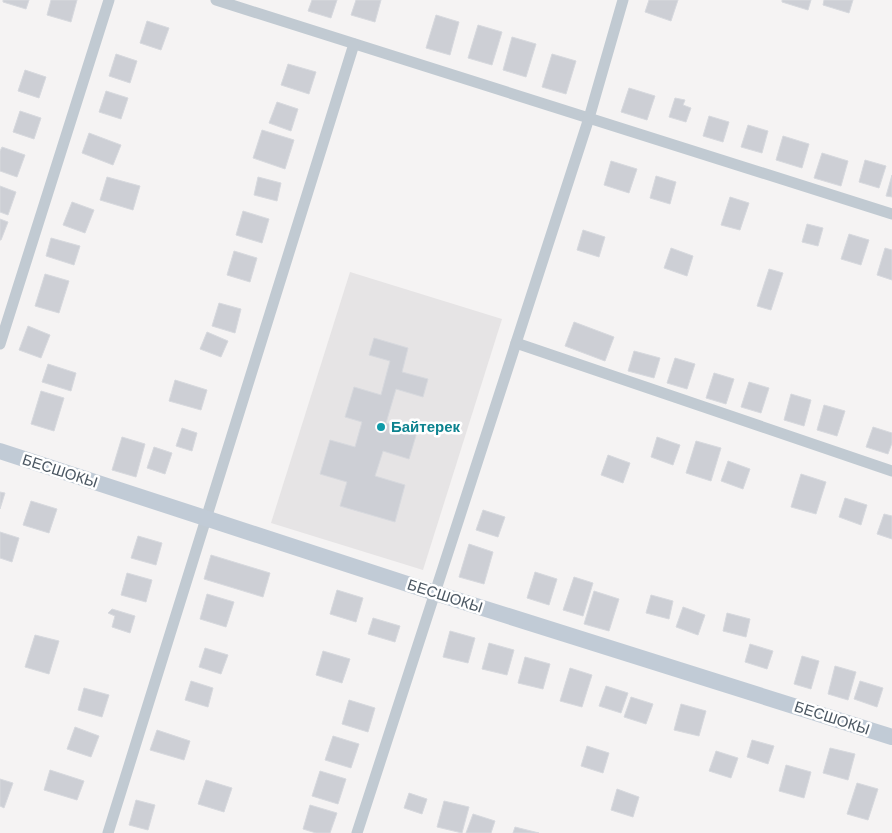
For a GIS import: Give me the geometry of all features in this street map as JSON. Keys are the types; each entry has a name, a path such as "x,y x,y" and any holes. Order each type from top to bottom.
{"street":[{"path":"0,344 109,0"},
{"path":"216,0 892,214"},
{"path":"358,833 588,118 623,0"},
{"path":"108,833 354,44"},
{"path":"516,343 892,471"},
{"name":"БЕСШОКЫ","path":"0,451 435,593 892,737"}],"shaded area":[{"path":"350,272 502,319 423,570 271,523"}],"building":[{"path":"3,0 29,0 26,9 3,2"},
{"path":"51,0 77,0 71,22 47,15"},
{"path":"312,0 337,0 331,18 308,11"},
{"path":"356,0 381,0 375,22 351,15"},
{"path":"649,0 678,0 671,21 645,12"},
{"path":"782,0 811,0 808,10 782,2"},
{"path":"824,0 853,0 849,13 823,5"},
{"path":"436,15 459,22 450,55 426,48"},
{"path":"147,21 169,28 161,50 140,43"},
{"path":"478,25 502,32 492,65 468,58"},
{"path":"512,37 536,44 526,77 503,70"},
{"path":"116,54 137,61 130,83 109,76"},
{"path":"552,54 576,61 566,94 542,87"},
{"path":"288,64 316,72 309,94 281,85"},
{"path":"25,70 46,77 39,98 18,91"},
{"path":"629,88 655,96 647,120 621,112"},
{"path":"106,91 128,98 121,119 99,112"},
{"path":"675,98 685,100 683,105 691,108 686,122 669,117"},
{"path":"277,102 298,109 291,131 269,123"},
{"path":"20,111 41,118 34,139 13,132"},
{"path":"709,116 729,122 723,142 703,136"},
{"path":"748,125 768,131 762,153 741,147"},
{"path":"262,130 294,140 285,169 253,158"},
{"path":"89,133 121,145 113,165 82,153"},
{"path":"783,136 809,144 802,168 776,160"},
{"path":"2,147 25,155 17,177 0,171 0,151"},
{"path":"822,153 848,161 841,186 814,178"},
{"path":"865,160 886,166 879,188 859,182"},
{"path":"611,161 637,169 629,193 604,185"},
{"path":"892,175 892,197 886,196"},
{"path":"656,176 676,182 670,204 650,198"},
{"path":"107,177 140,186 133,210 100,200"},
{"path":"258,177 281,183 277,201 254,195"},
{"path":"0,186 16,192 8,215 0,212"},
{"path":"730,197 749,203 740,230 721,225"},
{"path":"72,202 94,210 85,233 63,225"},
{"path":"243,211 269,219 262,243 236,235"},
{"path":"0,219 8,222 1,240 0,240"},
{"path":"807,224 823,228 818,246 802,242"},
{"path":"583,230 605,237 599,257 577,250"},
{"path":"849,234 869,240 861,265 841,259"},
{"path":"51,238 80,246 74,265 46,256"},
{"path":"671,248 693,256 687,276 664,268"},
{"path":"885,248 892,250 892,280 877,275"},
{"path":"234,251 257,258 250,282 227,275"},
{"path":"769,269 783,273 771,310 757,306"},
{"path":"45,274 69,281 59,313 35,306"},
{"path":"219,303 241,309 235,333 212,326"},
{"path":"574,322 614,337 605,361 565,346"},
{"path":"28,326 50,335 41,358 19,350"},
{"path":"207,332 228,341 221,357 200,349"},
{"name":"Байтерек","path":"374,338 408,348 402,372 428,379 423,397 396,389 386,423 417,432 409,459 383,451 375,476 405,485 395,522 340,506 347,482 320,474 330,440 355,447 362,422 345,417 354,387 381,395 390,361 369,355"},
{"path":"634,351 660,358 654,378 628,371"},
{"path":"675,358 695,364 687,389 667,383"},
{"path":"48,364 76,373 71,391 42,382"},
{"path":"714,373 734,379 726,404 706,398"},
{"path":"175,380 207,390 201,410 169,401"},
{"path":"749,382 769,388 761,413 741,407"},
{"path":"41,391 64,398 54,431 31,424"},
{"path":"791,394 811,400 804,426 784,420"},
{"path":"824,405 845,411 837,436 817,430"},
{"path":"873,427 892,433 892,443 888,454 866,447"},
{"path":"182,428 197,433 192,451 176,446"},
{"path":"122,437 145,444 136,477 112,470"},
{"path":"657,437 680,445 673,465 651,457"},
{"path":"696,441 721,448 711,481 686,473"},
{"path":"154,447 172,453 165,474 147,468"},
{"path":"608,455 630,463 623,483 601,475"},
{"path":"728,461 750,469 743,489 721,481"},
{"path":"801,474 826,482 816,514 791,507"},
{"path":"0,492 5,493 0,509"},
{"path":"845,498 867,505 861,525 839,517"},
{"path":"31,501 57,509 49,533 23,525"},
{"path":"483,510 505,517 498,537 476,530"},
{"path":"884,514 892,516 892,539 877,534"},
{"path":"0,532 19,538 12,562 0,558"},
{"path":"138,536 162,543 156,565 131,558"},
{"path":"469,544 493,552 484,584 459,577"},
{"path":"211,555 270,573 263,597 204,579"},
{"path":"535,572 557,579 549,605 527,598"},
{"path":"127,573 152,580 146,602 121,595"},
{"path":"574,577 593,583 583,616 563,610"},
{"path":"337,590 363,598 356,622 330,614"},
{"path":"594,591 619,599 609,631 584,624"},
{"path":"207,594 234,602 226,627 200,619"},
{"path":"651,595 673,601 669,619 646,613"},
{"path":"683,607 705,615 698,635 676,627"},
{"path":"112,609 135,616 130,633 112,627 115,616 108,613"},
{"path":"727,613 750,619 746,637 723,631"},
{"path":"373,618 400,626 395,642 368,634"},
{"path":"450,631 475,638 468,663 443,657"},
{"path":"35,635 59,641 49,674 25,667"},
{"path":"489,643 514,650 507,675 482,669"},
{"path":"750,644 773,651 767,669 745,662"},
{"path":"205,648 228,655 221,674 199,667"},
{"path":"323,651 350,659 342,683 316,675"},
{"path":"802,656 819,661 811,689 794,684"},
{"path":"525,657 550,664 543,689 518,683"},
{"path":"835,666 856,672 848,700 828,694"},
{"path":"570,668 592,675 582,707 560,701"},
{"path":"191,681 213,688 208,707 185,700"},
{"path":"860,681 883,688 877,707 854,699"},
{"path":"606,686 628,693 621,713 599,706"},
{"path":"84,688 109,695 102,717 78,710"},
{"path":"631,697 653,704 646,724 624,717"},
{"path":"349,700 375,708 368,732 342,724"},
{"path":"681,704 706,711 699,736 674,730"},
{"path":"75,727 99,736 91,757 67,749"},
{"path":"157,730 190,741 184,760 150,750"},
{"path":"333,736 359,744 351,768 325,760"},
{"path":"752,740 774,746 768,764 747,757"},
{"path":"587,746 609,753 603,773 581,766"},
{"path":"830,748 855,754 848,780 823,773"},
{"path":"716,751 738,758 731,778 709,771"},
{"path":"786,765 811,772 804,798 779,791"},
{"path":"50,770 84,781 77,800 44,790"},
{"path":"320,771 346,779 338,804 312,796"},
{"path":"0,779 13,783 4,808 0,806"},
{"path":"206,780 232,788 224,812 198,804"},
{"path":"857,783 878,789 868,820 847,814"},
{"path":"617,789 639,797 633,817 611,810"},
{"path":"409,793 427,799 422,814 404,808"},
{"path":"136,800 155,805 148,830 129,825"},
{"path":"444,801 469,807 462,833 437,827"},
{"path":"310,805 337,813 330,833 316,833 303,829"},
{"path":"473,814 495,821 491,833 466,833"},
{"path":"515,827 539,833 513,833"}],"place":[{"name":"Байтерек","path":"381,427"}]}
